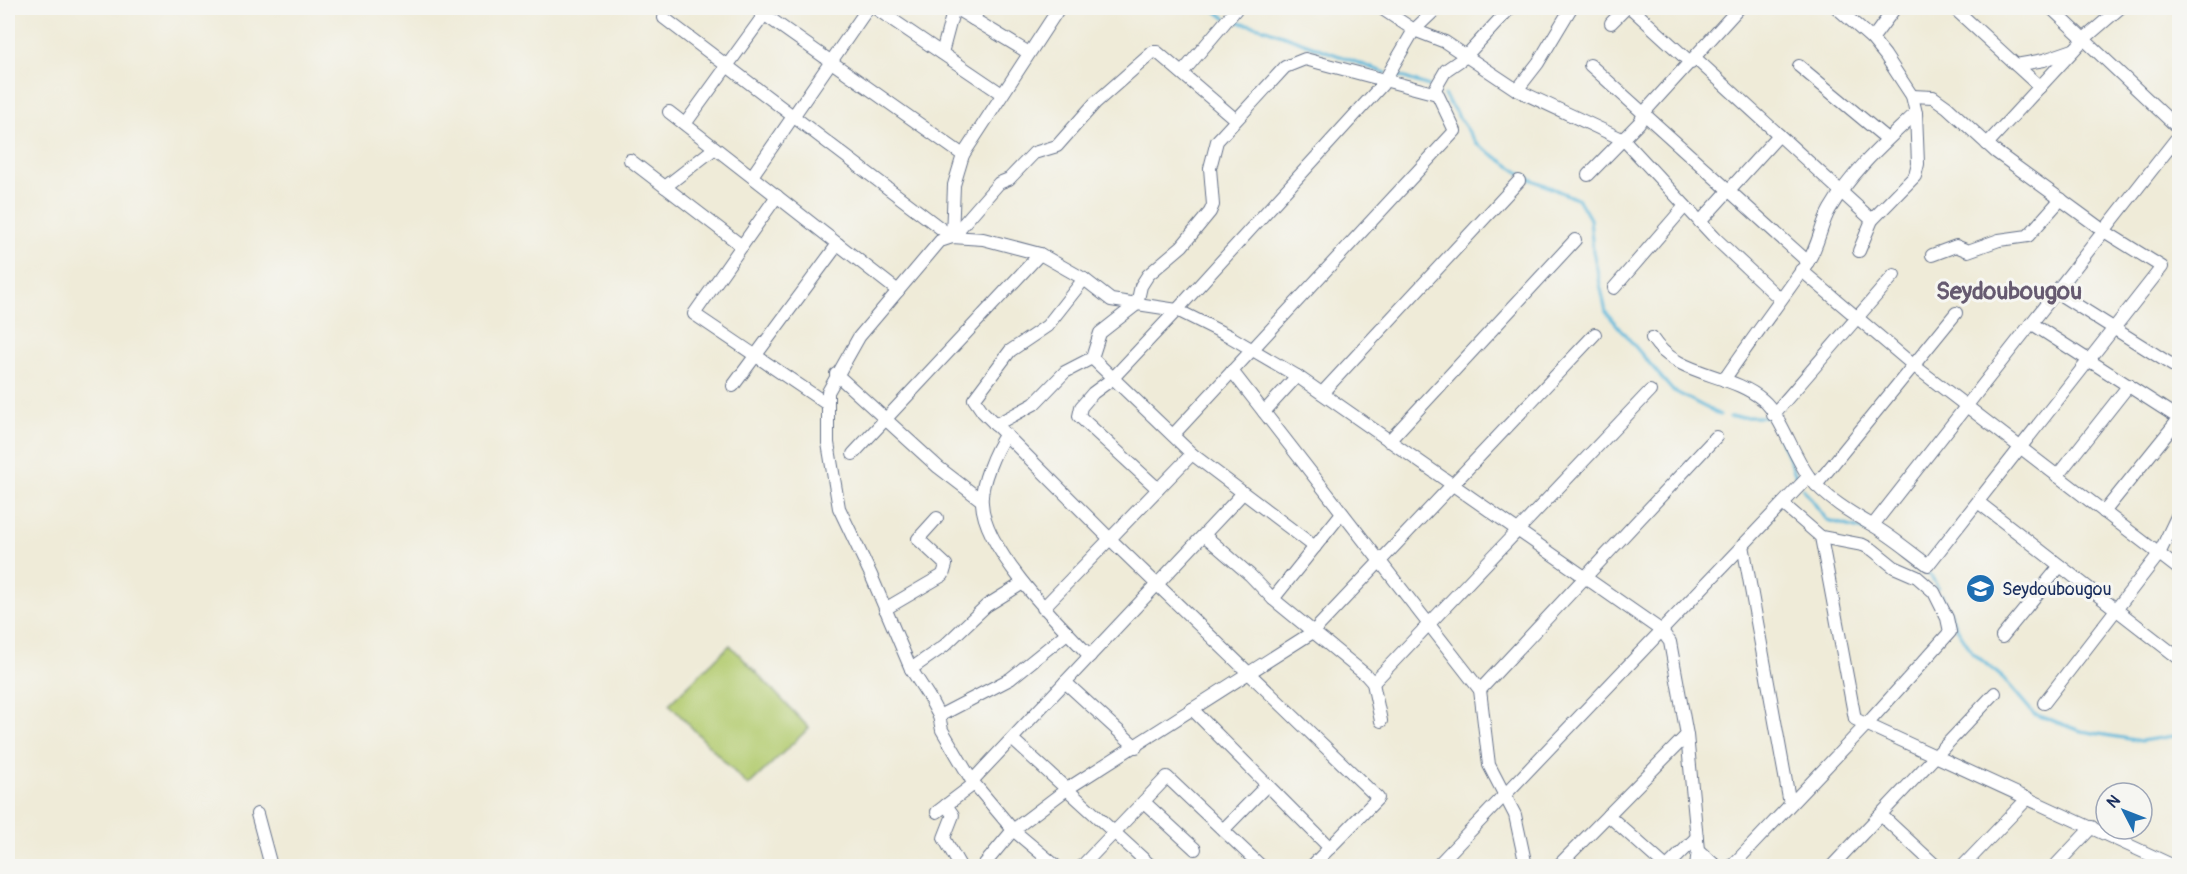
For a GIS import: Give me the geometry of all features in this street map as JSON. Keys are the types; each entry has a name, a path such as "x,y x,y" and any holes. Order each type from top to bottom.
{"street":[{"path":"752,176 868,8"},
{"path":"875,8 1002,94"},
{"path":"942,53 954,8 1029,53"},
{"path":"973,19 981,8"},
{"path":"1182,74 1237,8"},
{"path":"1381,8 1414,30 1438,38 1517,90 1624,140 1700,222 1779,298"},
{"path":"1158,489 1079,416 1081,407 1112,379 1384,81 1414,30 1437,8"},
{"path":"1173,435 1455,131 1435,89 1446,70 1466,57 1510,8"},
{"path":"1517,90 1538,63 1571,8"},
{"path":"1611,23 1626,8"},
{"path":"1631,8 1779,135 1872,220"},
{"path":"1588,175 1624,140 1737,8"},
{"path":"1837,8 1872,39 1912,96 1916,113 1918,164 1915,176 1872,220 1859,251"},
{"path":"1872,39 1895,8"},
{"path":"1954,8 2040,87"},
{"path":"1873,525 2180,132 2051,8"},
{"path":"1988,144 2084,39 2120,8"},
{"path":"952,237 954,185 963,155 1029,53 1054,9"},
{"path":"685,124 727,66 763,10 963,155"},
{"path":"664,18 952,237"},
{"path":"2016,65 2044,60 2075,49"},
{"path":"952,237 999,183 1009,179 1034,153 1057,146 1095,103 1147,55 1157,52 1235,119"},
{"path":"995,425 1034,404 1065,372 1092,358 1100,333 1137,304 1141,286 1148,275 1182,246 1210,212 1213,205 1210,168 1217,141 1285,67 1305,59 1437,94"},
{"path":"1590,65 1729,190 1857,317 1913,365 2180,570"},
{"path":"1798,66 1887,140"},
{"path":"1652,338 1658,346 1679,362 1724,380 1764,400 1812,481 1857,518 1873,525 1928,566 2162,267 2104,231 2061,200 1988,144 1933,97 1912,96"},
{"path":"669,112 898,291"},
{"path":"1724,380 1779,298 1805,266 1821,237 1822,224 1854,172 1916,113"},
{"path":"1700,222 1779,135"},
{"path":"665,187 715,148"},
{"path":"630,160 742,246"},
{"path":"1322,393 1519,181"},
{"path":"777,196 694,314 827,404"},
{"path":"1932,255 1956,246 1968,251 1999,240 2028,236 2061,200"},
{"path":"1614,288 1685,206"},
{"path":"1056,867 1013,830 973,782 942,730 939,716 910,669 839,508 828,443 828,392 836,374 859,337 940,241 952,237 983,238 1040,254 1084,279 1111,300 1176,310 1252,350 1322,393 1662,631 1670,642 1687,735 1697,844 1696,867"},
{"path":"1389,441 1575,240"},
{"path":"733,386 838,244"},
{"path":"853,454 1040,254"},
{"path":"1773,415 1894,275"},
{"path":"1084,279 1047,326 1010,351 974,399 995,425 1110,539 1378,798 1312,867"},
{"path":"2056,292 2180,370"},
{"path":"1437,867 1743,545 1783,504 1812,481 1956,313"},
{"path":"2031,323 2179,419 2104,512"},
{"path":"983,867 1013,830 1067,789 1313,632 1595,334"},
{"path":"1092,358 1191,454 1315,547"},
{"path":"1232,371 1480,690 1489,765 1515,815 1526,867"},
{"path":"836,374 938,467 981,500"},
{"path":"1264,412 1297,376"},
{"path":"2057,476 2128,385"},
{"path":"1373,683 1650,391"},
{"path":"1006,434 990,463 981,500 983,516 1023,583 1043,608 1090,656"},
{"path":"1480,690 1716,437"},
{"path":"1043,608 1191,454"},
{"path":"960,867 944,838 953,815 942,809 973,782 1243,493"},
{"path":"1978,502 2180,659"},
{"path":"1732,867 1950,632 1947,618 1934,592 1917,577 1894,567 1863,545 1821,537 1783,504"},
{"path":"2043,703 2159,554 2176,526 2180,510"},
{"path":"1273,598 1342,513"},
{"path":"885,609 943,576 946,564 918,539 937,518"},
{"path":"1204,535 1273,598 1373,683 1380,721"},
{"path":"1821,537 1855,719 2155,856 2174,867"},
{"path":"1743,545 1790,804"},
{"path":"2002,637 2060,566"},
{"path":"910,669 944,646 986,606 1023,583"},
{"path":"939,716 1010,680 1067,633"},
{"path":"1065,682 1136,747"},
{"path":"1836,865 1995,693"},
{"path":"1192,709 1330,848"},
{"path":"1558,867 1687,735"},
{"path":"1012,739 1151,867"},
{"path":"1082,867 1167,777 1261,867"},
{"path":"1223,830 1267,785"},
{"path":"1963,867 2028,798"},
{"path":"1143,802 1195,849"},
{"path":"257,814 271,867"},
{"path":"1608,815 1667,867 1697,844"},
{"path":"1881,815 1936,867"},
{"path":"2055,867 2092,827"},
{"path":"1697,844 1716,867"},
{"path":"2146,867 2155,856"}],"green space":[{"path":"730,645 809,728 748,786 669,704"}],"waterway":[{"path":"1212,8 1225,18"},
{"path":"1231,20 1263,28 1386,73"},
{"path":"1393,74 1429,86"},
{"path":"1444,95 1477,144 1526,177 1579,200 1590,219 1593,251 1606,312 1672,390 1720,415"},
{"path":"1730,417 1771,417 1799,483"},
{"path":"1803,489 1827,520 1874,533 1931,576 1938,588"},
{"path":"1941,594 1958,630 1973,653 2003,678 2034,714 2081,731 2141,741 2180,735"}],"place":[{"name":"Seydoubougou","path":"1981,589"}],"district":[{"name":"Seydoubougou","path":"2009,291"}]}
